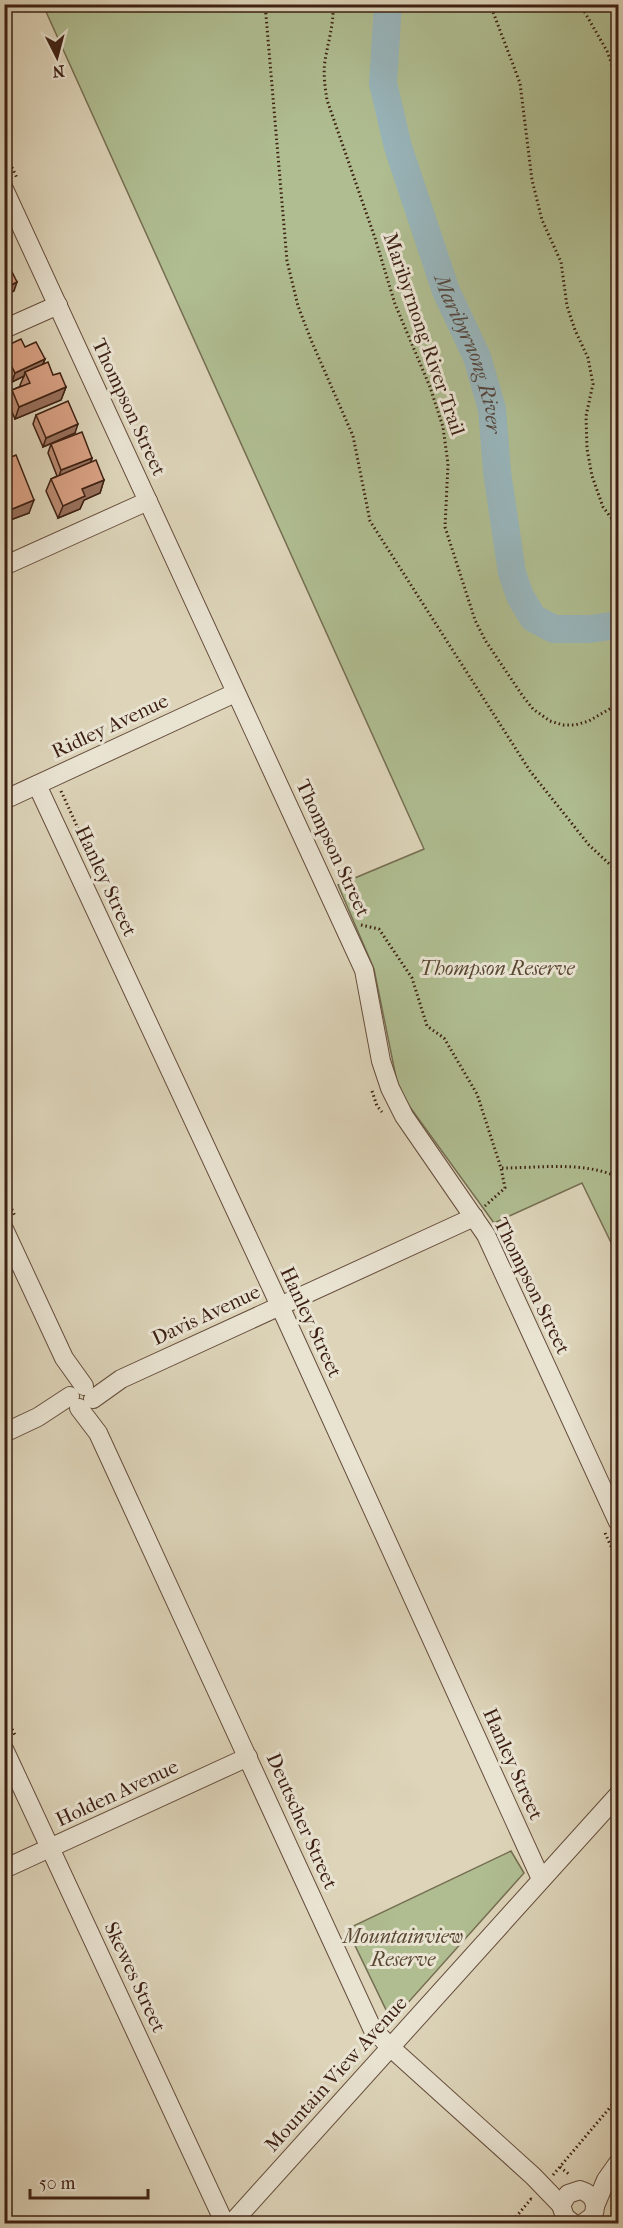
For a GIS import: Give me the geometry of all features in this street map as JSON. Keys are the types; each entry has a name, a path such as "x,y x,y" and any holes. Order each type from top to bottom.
{"street":[{"name":"Thompson Street","path":"4,189 364,970 381,1061 390,1088 404,1116 486,1235 618,1522"},
{"path":"4,329 58,305"},
{"path":"4,566 148,501"},
{"name":"Ridley Avenue","path":"4,800 235,693"},
{"name":"Hanley Street","path":"37,785 280,1306 541,1879"},
{"name":"Davis Avenue","path":"4,1433 474,1217"},
{"name":"Deutscher Street","path":"4,1229 372,2028 389,2046 541,2181 559,2212 565,2217 590,2212"},
{"name":"Skewes Street","path":"4,1749 225,2223"},
{"name":"Holden Avenue","path":"4,1869 248,1757"},
{"name":"Mountain View Avenue","path":"231,2223 618,1795"},
{"path":"590,2212 618,2163"},
{"name":"Deutscher Street","path":"541,2181 563,2189 590,2212"}],"path":[{"path":"265,4 287,261 298,306 352,436 367,510 375,531 530,771 589,845 618,872"},
{"name":"Maribyrnong River Trail","path":"333,4 332,32 325,62 324,80 327,100 375,238 395,304 430,387 443,427 448,464 445,527 475,620 485,640 522,695 533,709 550,721 563,725 575,725 589,721 618,704"},
{"path":"490,4 520,83 532,180 542,220 561,262 567,306 588,358 593,384 586,416 587,449 592,476 603,507 618,527"},
{"path":"580,4 607,51 618,81"},
{"path":"345,928 359,925 379,929 412,978 427,1026 444,1038 477,1094 501,1168 505,1188 474,1217"},
{"path":"501,1168 572,1167 592,1169 618,1177"},
{"path":"510,2223 541,2181 618,2098"},
{"path":"590,2212 618,2215"}],"green space":[{"name":"Thompson Reserve","path":"43,5 618,5 618,1257 582,1183 494,1223 399,1092 374,969 338,885 424,849"},
{"name":"Mountainview Reserve","path":"511,1851 524,1873 397,2015 390,2018 347,1929"}],"building":[{"path":"8,264 17,282 4,289 4,266"},
{"path":"21,339 25,347 36,342 45,359 15,373 8,359 4,360 4,347"},
{"path":"48,362 53,375 60,373 66,387 19,407 12,390 30,383 25,372"},
{"path":"68,401 78,424 46,438 36,415"},
{"path":"82,432 92,458 61,470 51,444"},
{"path":"16,455 34,500 10,510 4,496 4,460"},
{"path":"96,460 104,480 82,489 85,496 63,506 51,479"}],"waterway":[{"name":"Maribyrnong River","path":"388,4 383,83 398,147 446,291 477,357 492,409 497,472 512,573 520,596 533,618 554,629 590,629 618,625"}]}
